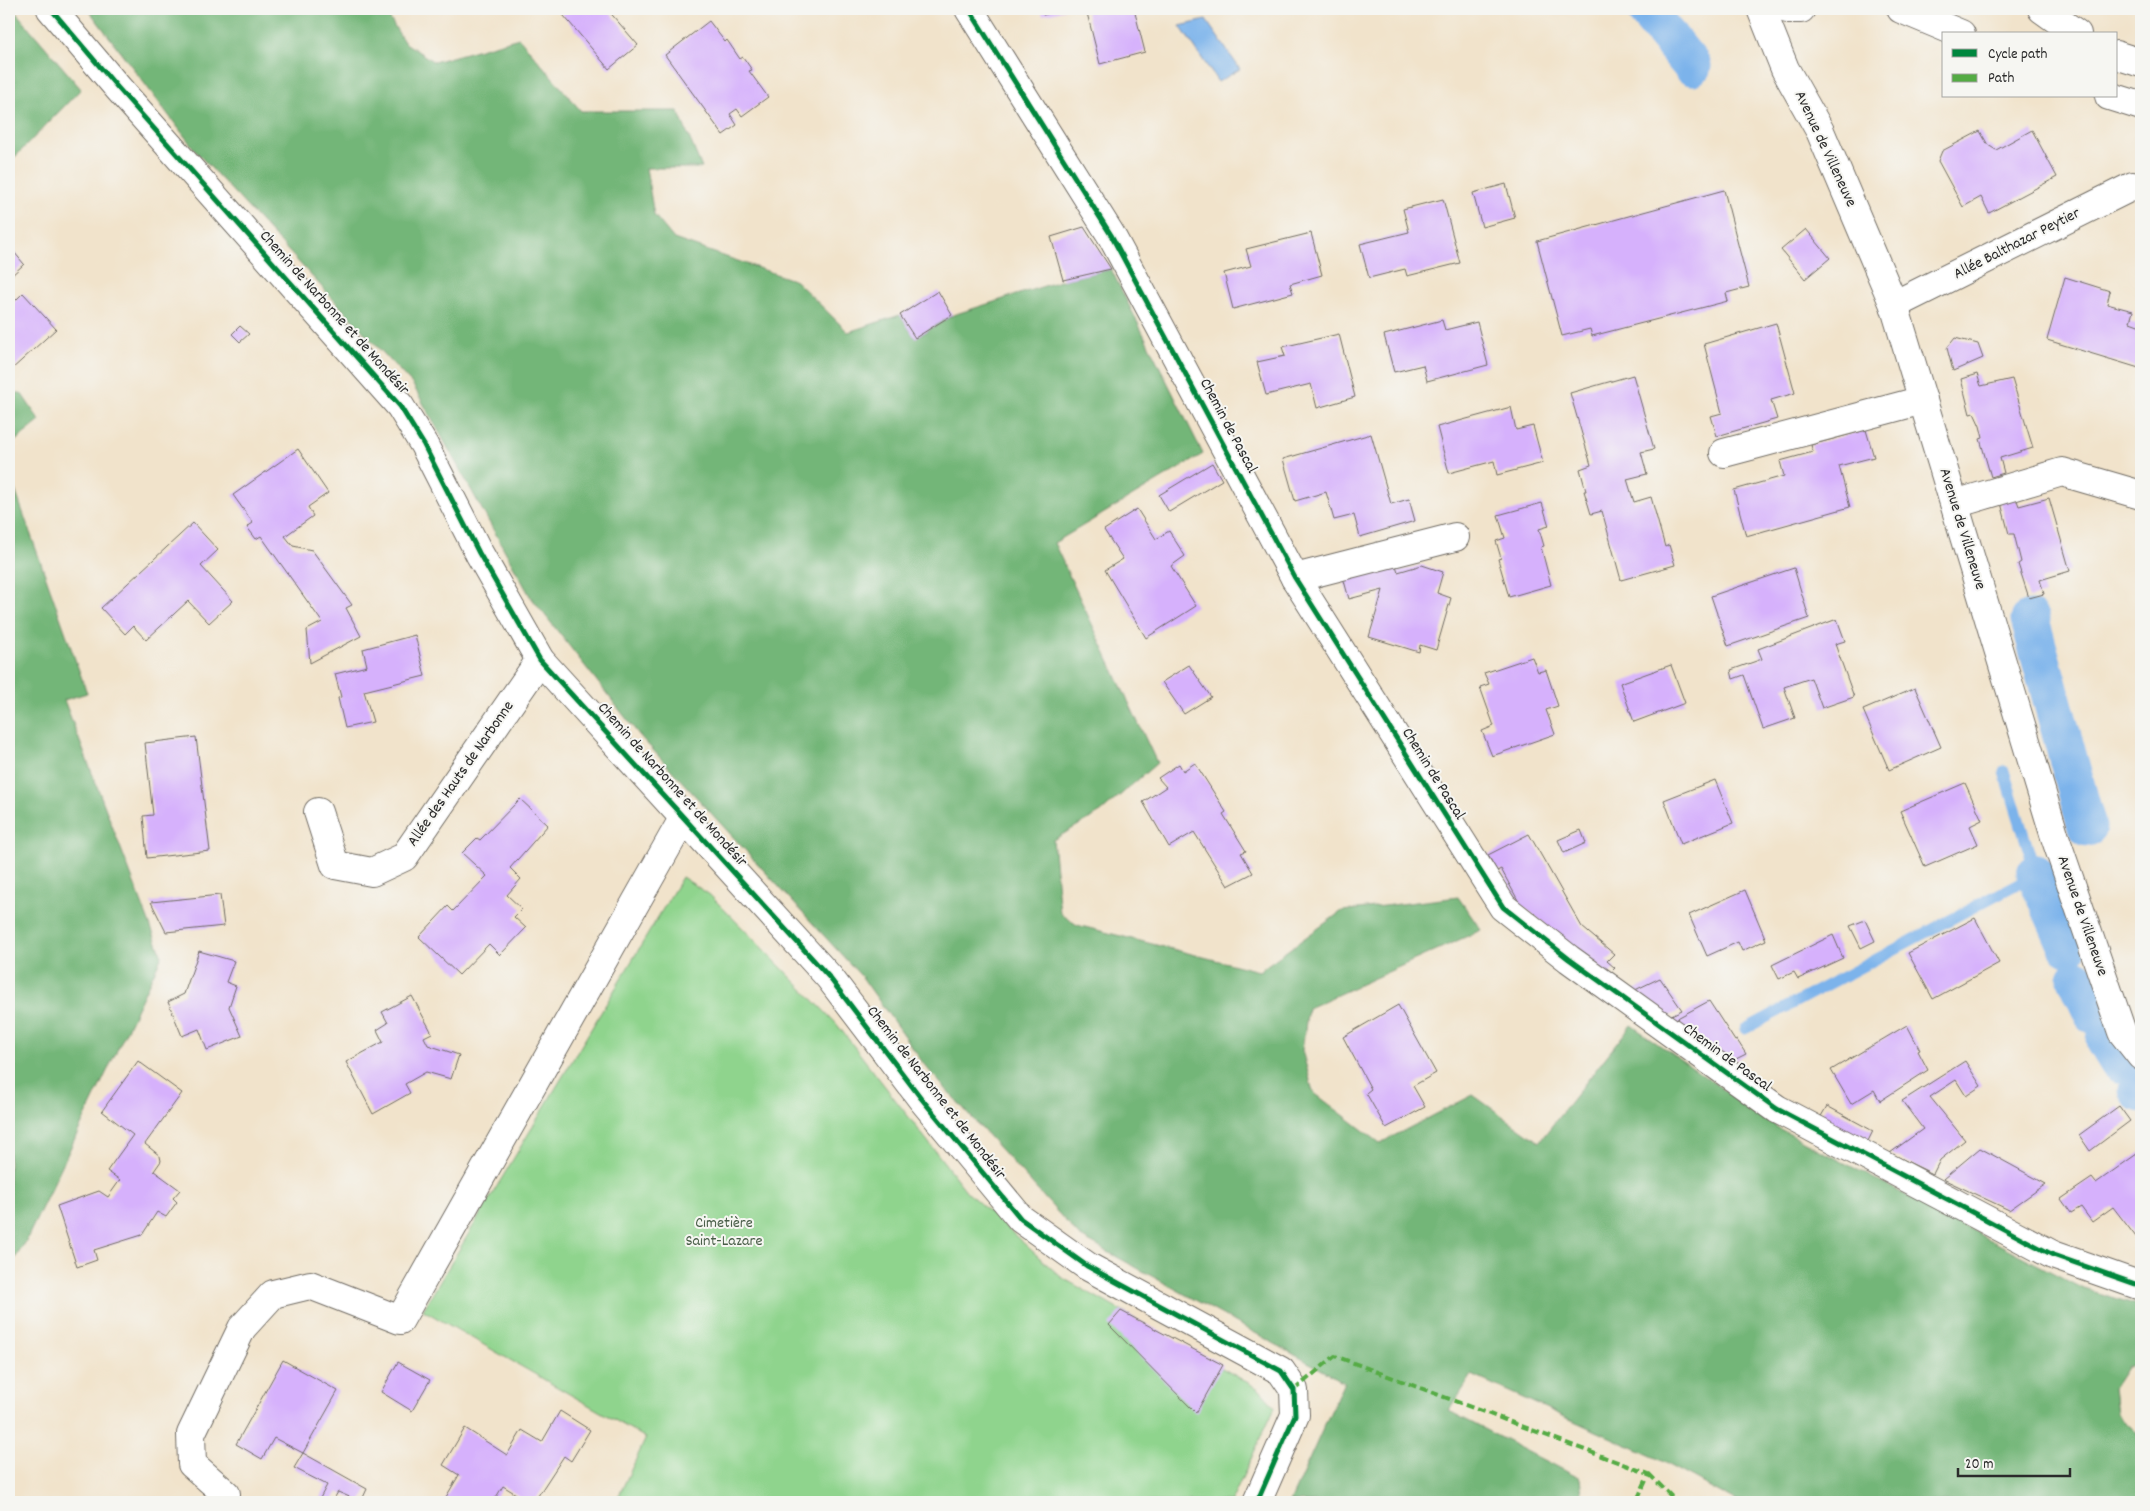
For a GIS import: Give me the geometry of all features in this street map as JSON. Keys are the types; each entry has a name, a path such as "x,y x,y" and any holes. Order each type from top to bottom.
{"street":[{"name":"Chemin de Narbonne et de Mondésir","path":"51,9 124,96 400,406 424,445 478,553 540,660 829,977 921,1098 1021,1220 1087,1266 1281,1371 1294,1390 1295,1415 1257,1502"},
{"name":"Chemin de Pascal","path":"968,9 1111,235 1295,578 1503,907 1569,959 1778,1109 2053,1255 2141,1286"},
{"name":"Avenue de Villeneuve","path":"1761,9 1786,69 1820,131 1894,305 2056,837 2141,1056"},
{"path":"1787,9 1801,9"},
{"path":"1902,9 1957,32"},
{"path":"2042,9 2074,32"},
{"path":"2118,56 2141,64"},
{"path":"2115,98 2141,106"},
{"name":"Allée Balthazar Peytier","path":"1894,305 2133,186 2141,188"},
{"path":"1724,453 1923,400"},
{"path":"1955,504 2062,472 2141,495"},
{"path":"1295,578 1455,537"},
{"name":"Allée des Hauts de Narbonne","path":"318,812 335,865 372,872 404,857 540,660"},
{"path":"226,1494 192,1464 191,1434 242,1328 274,1294 310,1285 400,1320 684,817"}],"green space":[{"path":"9,9 13,9 81,89 15,157 9,154"},
{"path":"88,9 384,9 404,42 434,62 519,38 581,111 678,111 702,168 646,168 654,215 674,239 796,281 848,332 900,315 915,338 953,315 1063,280 1111,269 1203,454 1054,543 1157,763 1101,812 1053,840 1060,913 1077,925 1259,971 1342,911 1458,897 1481,930 1308,1008 1302,1050 1313,1092 1380,1143 1473,1095 1539,1142 1631,1025 1780,1129 2084,1289 2141,1306 2141,1360 2128,1367 2113,1390 2116,1414 2141,1436 2141,1502 1738,1502 1656,1458 1472,1375 1449,1411 1580,1479 1583,1502 1290,1502 1344,1382 1079,1236 926,1067 862,977 640,736 530,596 413,385 198,154"},
{"path":"9,393 21,393 40,421 9,446"},
{"path":"9,473 87,693 64,700 162,956 25,1243 9,1268"},
{"name":"Cimetière Saint-Lazare","path":"682,877 710,895 835,1022 967,1192 1061,1277 1259,1389 1275,1407 1231,1502 616,1502 646,1438 423,1310"}],"water":[{"path":"1206,20 1240,69 1218,82 1180,26"}],"building":[{"path":"558,9 607,9 638,45 609,69"},
{"path":"1041,9 1066,9 1043,15"},
{"path":"1086,9 1134,9 1145,52 1100,64"},
{"path":"709,21 725,42 727,40 740,59 743,57 752,70 749,71 768,97 742,116 737,109 730,114 737,125 723,135 665,55"},
{"path":"2032,130 2057,177 1989,213 1981,197 1963,207 1938,161 1942,151 1980,131 1988,145 1996,150"},
{"path":"1506,184 1515,218 1482,227 1473,193"},
{"path":"1724,190 1749,287 1726,293 1728,301 1592,336 1590,329 1562,336 1537,241"},
{"path":"1443,199 1460,263 1407,276 1405,269 1369,278 1360,244 1409,232 1403,209"},
{"path":"1084,227 1111,269 1063,280 1051,237"},
{"path":"1806,229 1830,258 1805,279 1781,250"},
{"path":"1311,233 1322,275 1290,284 1293,293 1233,309 1224,273 1251,266 1246,249"},
{"path":"9,246 24,264 9,278"},
{"path":"2065,277 2110,291 2107,304 2133,311 2130,322 2141,326 2141,361 2139,368 2047,340"},
{"path":"938,291 952,315 915,338 900,315"},
{"path":"23,293 56,329 11,370 9,368 9,307"},
{"path":"1442,320 1445,330 1477,322 1488,365 1427,381 1423,365 1394,372 1384,335"},
{"path":"1776,323 1795,393 1771,400 1777,419 1717,436 1711,416 1722,413 1704,344"},
{"path":"240,326 249,334 240,342 232,334"},
{"path":"1339,334 1355,397 1317,408 1311,384 1266,395 1257,362 1285,356 1282,347"},
{"path":"1955,338 1978,344 1983,358 1953,371 1947,348"},
{"path":"1977,374 1981,386 2012,379 2033,448 2000,458 2004,473 1991,477 1980,439 1983,438 1980,426 1974,413 1970,414 1961,379"},
{"path":"1633,375 1654,449 1641,452 1647,474 1627,479 1634,502 1651,497 1665,547 1669,545 1675,565 1621,580 1602,511 1591,514 1584,491 1586,491 1580,469 1591,465 1570,393"},
{"path":"1511,407 1516,430 1533,426 1543,463 1497,475 1494,461 1449,473 1437,427"},
{"path":"1866,430 1874,457 1839,466 1850,507 1746,536 1734,490 1784,476 1780,461 1813,452 1811,445"},
{"path":"1371,434 1391,504 1409,499 1415,521 1360,537 1354,515 1334,520 1326,492 1295,501 1283,459"},
{"path":"298,449 328,493 308,507 313,516 285,536 293,546 312,550 352,605 346,608 361,636 310,663 307,630 322,622 261,536 256,539 247,527 253,523 233,495"},
{"path":"1212,463 1222,480 1169,512 1159,495"},
{"path":"2015,495 2019,506 2049,498 2070,571 2040,580 2044,594 2029,598 2018,564 2021,562 2014,534 2009,534 2000,499"},
{"path":"1542,503 1549,526 1539,529 1544,546 1541,547 1551,585 1509,597 1498,559 1501,558 1496,541 1505,538 1498,515"},
{"path":"1137,509 1156,539 1169,531 1185,556 1171,566 1196,606 1146,638 1105,570 1123,559 1104,530"},
{"path":"193,523 218,550 201,566 233,601 209,623 188,601 146,640 133,626 125,634 101,608"},
{"path":"1395,562 1398,572 1422,565 1443,572 1437,593 1451,598 1436,650 1420,645 1419,652 1369,637 1383,590 1349,599 1343,577"},
{"path":"1794,568 1809,618 1728,646 1711,596"},
{"path":"1837,619 1845,641 1835,644 1854,697 1822,708 1811,678 1784,687 1795,718 1763,729 1744,675 1733,679 1731,670 1762,659 1758,649"},
{"path":"415,635 425,676 364,691 373,722 345,728 338,698 341,697 335,674 367,666 363,649"},
{"path":"1532,657 1538,672 1546,670 1558,706 1546,710 1555,734 1492,756 1482,731 1494,726 1480,687 1489,684 1484,673"},
{"path":"1189,665 1211,697 1184,714 1162,682"},
{"path":"1671,665 1685,703 1634,722 1620,683"},
{"path":"1915,688 1941,747 1889,770 1863,710"},
{"path":"196,737 210,851 147,858 143,816 153,815 145,743"},
{"path":"1195,763 1226,812 1223,814 1246,851 1241,853 1253,873 1228,886 1194,832 1169,847 1143,802 1166,787 1158,778 1179,764 1183,771"},
{"path":"1715,780 1733,823 1681,844 1664,800"},
{"path":"1965,783 1982,820 1970,826 1978,844 1925,867 1900,811"},
{"path":"520,799 548,825 510,868 521,879 507,895 522,909 514,917 526,928 500,955 489,944 459,975 419,937 448,906 453,911 487,876 462,853 477,838 480,840"},
{"path":"1581,830 1586,843 1564,853 1558,840"},
{"path":"1529,834 1582,927 1614,954 1607,961 1615,968 1608,975 1520,904 1501,869 1497,871 1488,855"},
{"path":"1745,890 1766,940 1742,951 1738,942 1707,956 1689,915"},
{"path":"220,895 224,926 166,932 151,902"},
{"path":"1975,918 1999,963 1933,999 1908,953"},
{"path":"1865,920 1875,941 1861,948 1850,926"},
{"path":"1833,935 1843,958 1798,979 1794,972 1779,979 1772,965"},
{"path":"199,951 234,961 226,982 236,986 229,1007 242,1036 207,1050 199,1029 182,1036 168,1002 184,994"},
{"path":"1660,978 1682,1010 1665,1018 1631,992"},
{"path":"412,996 432,1033 424,1037 428,1045 459,1055 451,1079 426,1072 405,1084 410,1093 373,1114 346,1062 383,1042 377,1030 388,1023 382,1012"},
{"path":"1709,1001 1735,1041 1737,1040 1746,1054 1732,1061 1670,1022"},
{"path":"1398,1005 1436,1073 1413,1086 1425,1107 1386,1128 1366,1093 1371,1089 1343,1037"},
{"path":"1907,1025 1928,1070 1880,1101 1874,1090 1851,1104 1831,1070"},
{"path":"138,1061 182,1093 145,1144 160,1156 161,1161 154,1171 180,1190 173,1198 177,1202 166,1217 157,1212 142,1235 94,1250 97,1260 77,1267 57,1206 99,1191 108,1197 120,1180 107,1171 133,1135 102,1111"},
{"path":"1965,1061 1981,1086 1966,1096 1956,1080 1930,1097 1965,1140 1940,1160 1933,1174 1890,1153 1923,1129 1902,1101"},
{"path":"1827,1106 1873,1131 1867,1143 1820,1118"},
{"path":"2119,1106 2130,1121 2090,1151 2079,1135"},
{"path":"1980,1148 2046,1184 2009,1210 1943,1179"},
{"path":"2141,1151 2141,1233 2136,1237 2113,1207 2092,1222 2081,1207 2071,1213 2061,1199 2092,1178 2096,1183"},
{"path":"1121,1311 1223,1365 1196,1413 1109,1325"},
{"path":"283,1360 338,1391 303,1453 274,1438 262,1459 236,1444"},
{"path":"398,1362 430,1380 412,1411 381,1392"},
{"path":"560,1411 590,1430 571,1461 564,1456 534,1502 529,1502 503,1486 493,1502 443,1502 459,1475 443,1465 465,1428 507,1455 522,1430 542,1442"},
{"path":"303,1453 367,1489 361,1502 338,1492 332,1502 318,1502 327,1485 294,1468"}],"waterway":[{"path":"1645,9 1692,66"},
{"path":"2030,620 2087,827"},
{"path":"1745,1029 2036,874 2004,771"},
{"path":"2036,874 2068,947"},
{"path":"2077,979 2093,1014"},
{"path":"2105,1040 2119,1063"},
{"path":"2138,1089 2141,1093"}],"marked path":[{"path":"1294,1390 1335,1356 1649,1474 1636,1502"},
{"path":"1649,1474 1677,1502"}],"cycle path":[{"path":"51,9 118,88 400,406 424,445 479,553 540,660 829,977 921,1098 1021,1219 1087,1266 1281,1371 1294,1390 1295,1415 1257,1502"},
{"path":"969,9 1111,235 1295,578 1503,907 1569,959 1777,1109 2053,1255 2141,1286"}]}
